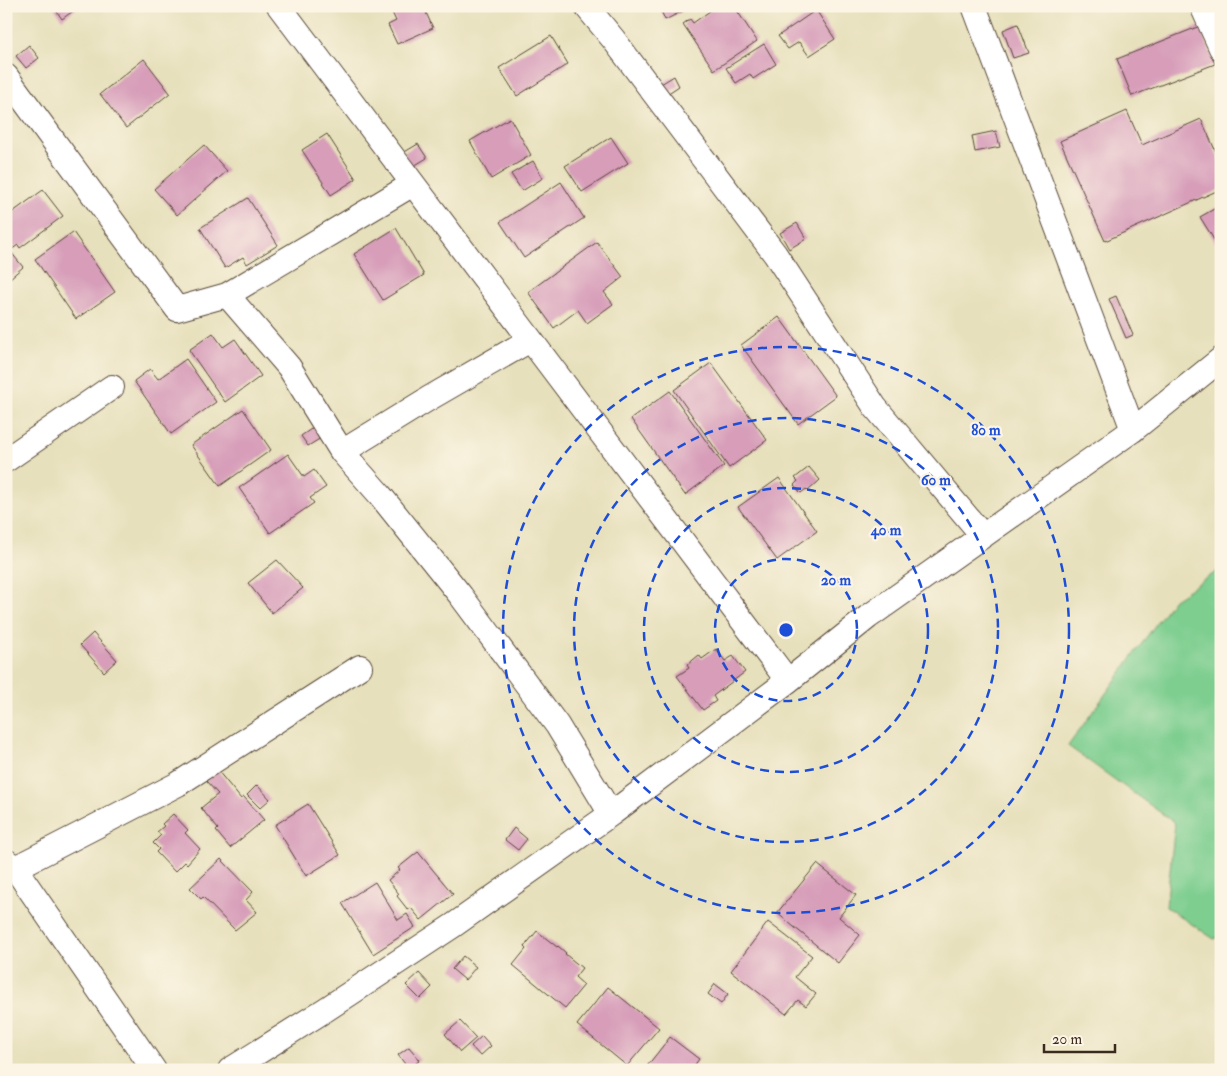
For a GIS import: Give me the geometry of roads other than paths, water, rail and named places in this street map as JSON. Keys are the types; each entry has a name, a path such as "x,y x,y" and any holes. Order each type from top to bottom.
{"street":[{"path":"279,6 788,681"},
{"path":"586,6 614,40 775,254 874,407 983,536"},
{"path":"974,6 1133,430"},
{"path":"1202,6 1221,48"},
{"path":"6,76 177,309 226,295 413,184"},
{"path":"226,295 289,367 342,452 380,495 461,596 557,725 611,814"},
{"path":"342,452 428,399 530,340"},
{"path":"230,1070 326,1010 446,930 611,814 788,681 868,617 1133,430 1221,359"},
{"path":"6,460 112,387"},
{"path":"154,1070 11,864 178,784 360,667"}]}
